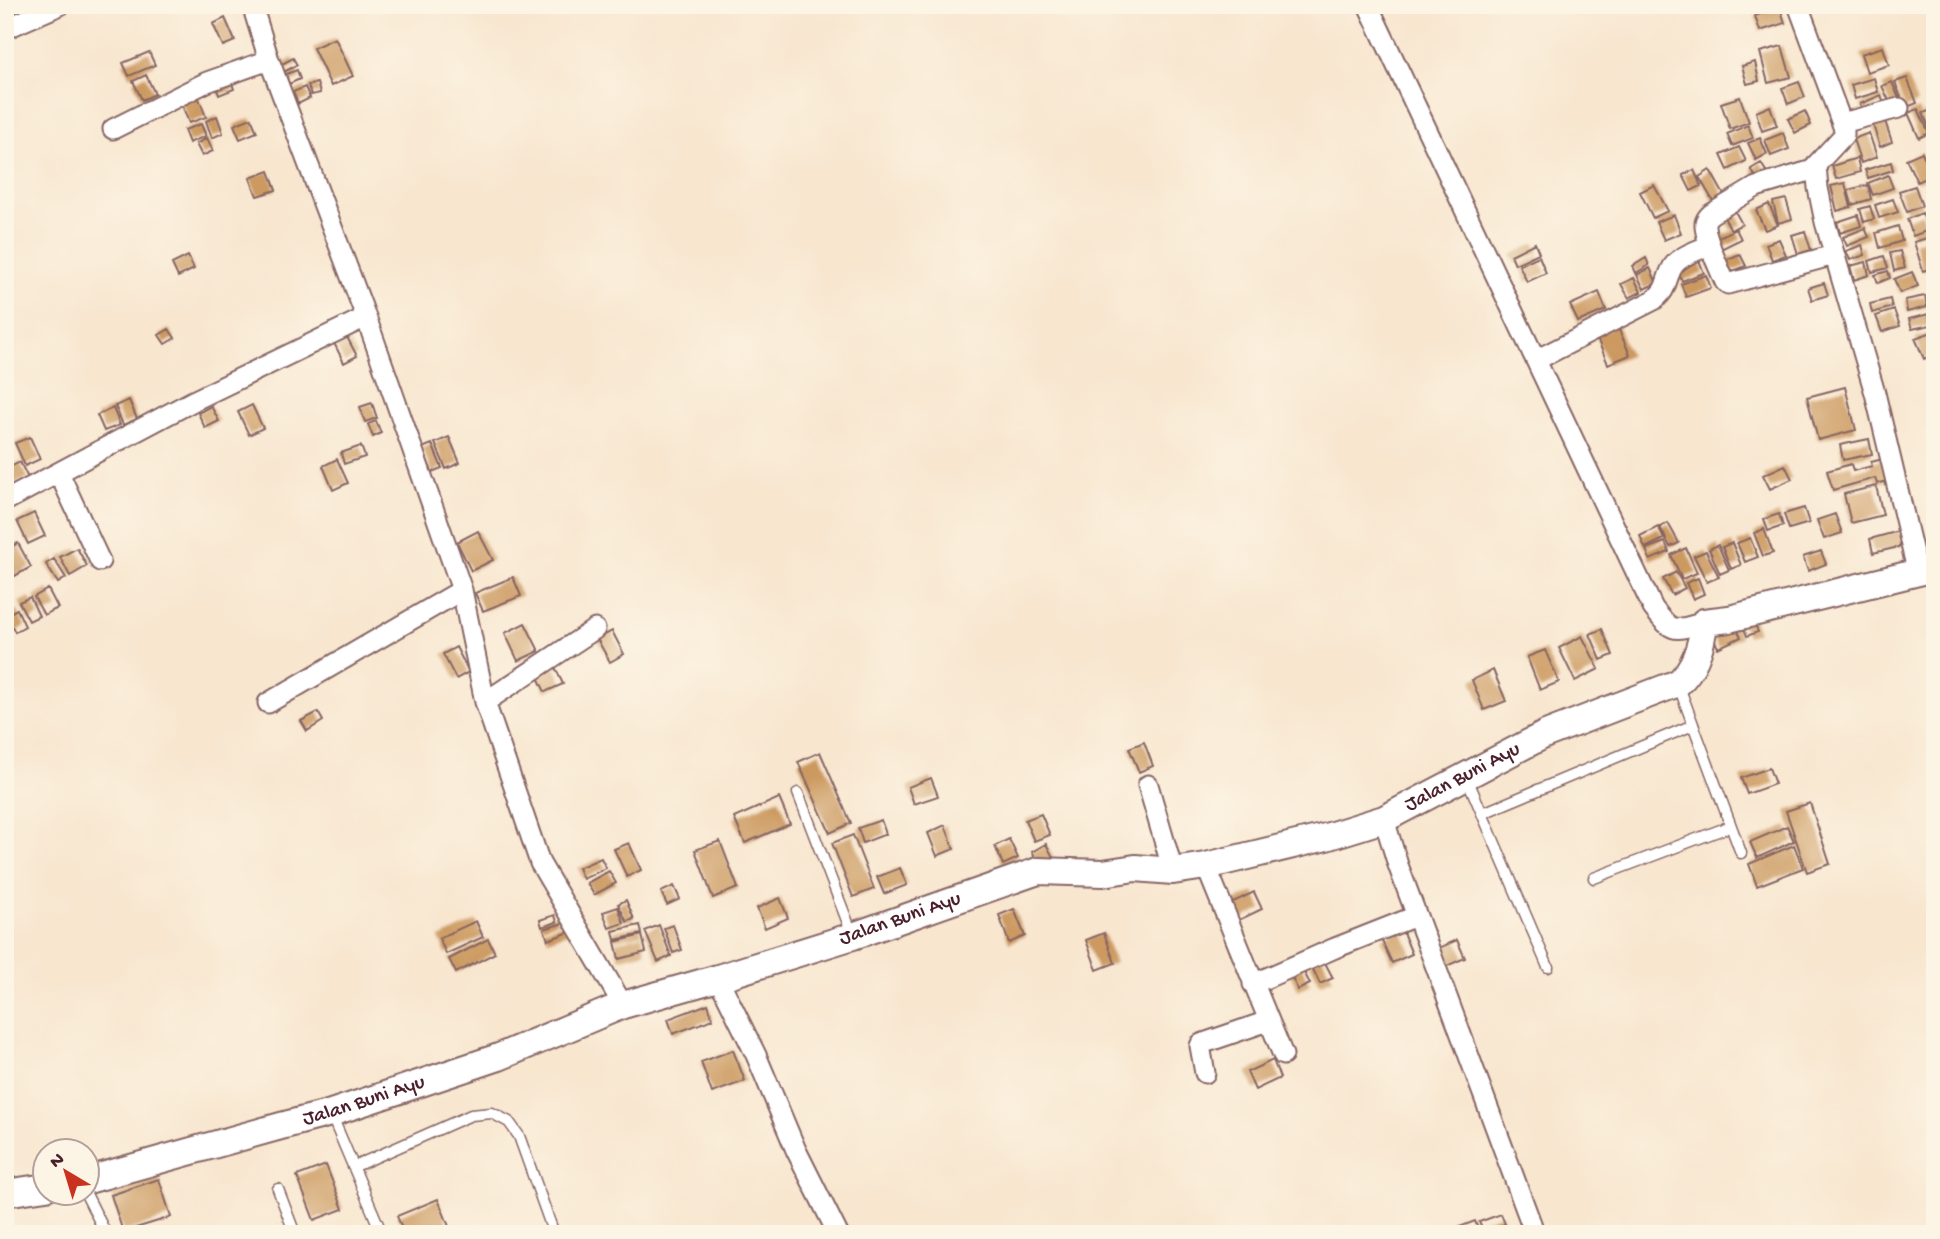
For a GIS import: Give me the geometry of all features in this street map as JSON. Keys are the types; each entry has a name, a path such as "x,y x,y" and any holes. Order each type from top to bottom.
{"main road":[{"path":"1678,683 1690,670 1701,638 1729,619 1926,571"},
{"name":"Jalan Buni Ayu","path":"102,1176 331,1113 499,1058 623,1005 853,936 1038,871 1103,873 1135,868 1173,872 1326,837 1384,819 1546,734 1678,683"},
{"path":"5,1193 32,1189"}],"street":[{"path":"5,29 60,5"},
{"path":"252,5 357,322 463,590 485,702 540,863 623,1005"},
{"path":"1368,5 1653,608 1669,627 1701,638"},
{"path":"1798,5 1844,129 1844,135 1819,162 1816,169 1825,222 1926,571"},
{"path":"113,129 207,82 269,60"},
{"path":"1842,123 1899,108"},
{"path":"1816,169 1756,187 1711,214 1705,224 1710,245 1728,284 1834,255"},
{"path":"1536,360 1654,300 1664,291 1671,268 1679,260 1710,245"},
{"path":"5,501 195,400 357,322"},
{"path":"59,473 100,561"},
{"path":"268,703 463,590"},
{"path":"485,702 594,629"},
{"path":"1148,785 1173,872"},
{"path":"1384,819 1416,916 1532,1226"},
{"path":"1206,866 1283,1055"},
{"path":"1253,985 1335,948 1416,916"},
{"path":"718,978 757,1055 796,1150 838,1234"},
{"path":"1205,1073 1201,1044 1268,1021"}],"lane":[{"path":"1678,683 1741,853"},
{"path":"1483,813 1693,725"},
{"path":"1466,776 1548,967"},
{"path":"798,793 853,936"},
{"path":"1594,878 1731,826"},
{"path":"331,1113 382,1234"},
{"path":"353,1167 471,1115 492,1114 509,1122 519,1136 554,1234"},
{"path":"278,1189 295,1234"},
{"path":"93,1208 106,1234"}],"building":[{"path":"1780,7 1785,23 1760,31 1755,16"},
{"path":"225,18 235,41 223,46 213,24"},
{"path":"335,38 353,76 331,86 313,48"},
{"path":"1782,46 1791,77 1768,83 1760,52"},
{"path":"1883,47 1889,65 1867,72 1861,54"},
{"path":"149,52 155,65 129,76 123,63"},
{"path":"293,58 297,65 284,72 280,65"},
{"path":"1755,62 1759,81 1747,84 1742,66"},
{"path":"297,70 300,79 289,84 286,74"},
{"path":"146,75 155,94 142,100 133,81"},
{"path":"230,78 234,89 219,95 215,84"},
{"path":"1874,78 1878,92 1855,99 1851,85"},
{"path":"1907,78 1917,103 1905,108 1895,82"},
{"path":"1799,82 1805,97 1788,104 1782,88"},
{"path":"1892,82 1901,103 1892,107 1882,86"},
{"path":"317,83 320,93 311,95 308,85"},
{"path":"305,87 310,98 298,104 293,92"},
{"path":"196,91 206,117 189,123 179,97"},
{"path":"1881,95 1884,103 1863,112 1860,104"},
{"path":"1740,97 1749,122 1730,129 1721,103"},
{"path":"1770,106 1777,126 1762,131 1756,112"},
{"path":"1918,109 1929,133 1919,138 1908,113"},
{"path":"1935,109 1935,142 1923,113"},
{"path":"1805,111 1811,125 1795,133 1788,119"},
{"path":"217,116 223,133 212,138 206,121"},
{"path":"251,118 257,132 240,139 234,125"},
{"path":"1885,121 1892,142 1880,147 1873,125"},
{"path":"201,124 206,136 189,143 184,130"},
{"path":"1748,125 1753,138 1732,146 1727,134"},
{"path":"1783,133 1789,149 1771,156 1765,140"},
{"path":"1869,133 1877,157 1861,163 1853,139"},
{"path":"207,138 213,151 202,156 196,144"},
{"path":"1760,138 1767,154 1756,160 1748,143"},
{"path":"1739,147 1746,161 1728,170 1721,155"},
{"path":"1922,152 1932,175 1917,182 1906,159"},
{"path":"1857,158 1860,172 1836,179 1832,166"},
{"path":"1891,162 1893,170 1868,178 1865,170"},
{"path":"1761,163 1773,183 1763,190 1751,169"},
{"path":"1694,170 1701,186 1691,191 1683,175"},
{"path":"1710,170 1724,195 1713,201 1699,177"},
{"path":"269,171 276,190 257,196 250,178"},
{"path":"1888,175 1893,188 1873,195 1868,183"},
{"path":"1845,183 1851,207 1837,211 1831,186"},
{"path":"1654,185 1668,211 1653,218 1640,192"},
{"path":"1868,185 1871,199 1852,205 1848,190"},
{"path":"1915,186 1922,206 1907,212 1899,191"},
{"path":"1935,187 1935,202 1930,204 1925,191"},
{"path":"1786,199 1792,219 1778,223 1773,202"},
{"path":"1893,199 1898,212 1879,218 1875,205"},
{"path":"1731,204 1742,224 1731,230 1720,210"},
{"path":"1769,204 1778,225 1765,230 1756,210"},
{"path":"1870,206 1874,219 1864,222 1860,209"},
{"path":"1922,213 1929,230 1913,236 1907,219"},
{"path":"1935,214 1935,237 1934,237 1927,217"},
{"path":"1674,215 1681,233 1664,240 1656,222"},
{"path":"1858,215 1861,226 1840,233 1837,222"},
{"path":"1898,226 1902,241 1880,248 1876,233"},
{"path":"1865,228 1869,237 1847,246 1843,237"},
{"path":"1736,229 1741,239 1717,251 1712,240"},
{"path":"1805,231 1811,250 1798,254 1792,235"},
{"path":"1930,237 1935,253 1935,267 1923,271 1914,242"},
{"path":"1779,239 1786,255 1772,260 1766,244"},
{"path":"1535,243 1539,253 1515,264 1511,255"},
{"path":"1862,245 1865,255 1850,260 1846,251"},
{"path":"1900,251 1905,268 1894,271 1890,253"},
{"path":"1740,254 1746,266 1723,275 1718,263"},
{"path":"188,256 194,269 178,277 172,264"},
{"path":"1539,256 1546,273 1527,282 1519,265"},
{"path":"1884,256 1888,268 1872,272 1869,261"},
{"path":"1646,258 1649,265 1636,273 1633,266"},
{"path":"1699,260 1704,273 1682,281 1677,268"},
{"path":"1866,262 1869,275 1854,280 1850,266"},
{"path":"1650,268 1657,283 1644,289 1637,275"},
{"path":"1888,271 1890,278 1878,283 1875,275"},
{"path":"1912,272 1918,286 1900,293 1894,279"},
{"path":"1706,275 1711,288 1686,297 1681,284"},
{"path":"1634,278 1641,292 1629,298 1621,284"},
{"path":"1824,283 1828,295 1812,300 1808,288"},
{"path":"1599,292 1606,310 1578,322 1570,305"},
{"path":"1925,296 1927,307 1907,312 1905,300"},
{"path":"1890,299 1892,307 1872,313 1870,304"},
{"path":"1894,310 1900,326 1882,332 1876,316"},
{"path":"1929,314 1931,325 1912,329 1909,319"},
{"path":"1617,325 1630,355 1608,364 1595,334"},
{"path":"169,329 175,338 165,344 159,335"},
{"path":"1935,331 1935,354 1924,359 1915,338"},
{"path":"347,337 357,356 344,363 334,343"},
{"path":"1845,387 1856,430 1818,440 1807,397"},
{"path":"129,400 137,419 123,425 115,406"},
{"path":"372,403 377,418 365,422 360,407"},
{"path":"252,405 263,428 249,435 238,412"},
{"path":"211,406 219,421 205,428 198,413"},
{"path":"113,408 120,425 104,431 97,415"},
{"path":"376,421 381,433 373,437 368,424"},
{"path":"30,437 40,459 25,466 15,443"},
{"path":"449,437 460,463 446,469 435,443"},
{"path":"1869,439 1872,454 1843,460 1840,445"},
{"path":"432,444 442,468 432,472 422,448"},
{"path":"361,446 365,457 344,464 341,453"},
{"path":"337,459 348,483 333,490 323,466"},
{"path":"1883,459 1890,480 1877,484 1875,478 1833,490 1827,471 1851,464 1853,471 1872,466 1871,462"},
{"path":"20,462 28,478 5,489 5,469"},
{"path":"1785,465 1792,479 1770,489 1763,475"},
{"path":"1876,486 1883,515 1851,523 1844,494"},
{"path":"1804,508 1809,523 1789,529 1784,514"},
{"path":"34,513 45,536 28,544 17,521"},
{"path":"1779,514 1783,526 1768,531 1764,519"},
{"path":"1835,514 1842,533 1824,539 1817,520"},
{"path":"1668,523 1679,543 1670,547 1660,527"},
{"path":"1658,527 1664,539 1645,548 1640,536"},
{"path":"1764,529 1773,553 1763,556 1754,533"},
{"path":"478,531 493,560 471,571 457,542"},
{"path":"1899,531 1903,546 1873,553 1870,539"},
{"path":"1750,538 1758,557 1745,562 1737,543"},
{"path":"1665,542 1669,552 1650,560 1646,549"},
{"path":"18,543 31,567 11,578 5,566 5,550"},
{"path":"1732,543 1741,565 1731,569 1722,547"},
{"path":"1718,545 1729,570 1720,574 1709,549"},
{"path":"77,548 87,566 70,576 60,557"},
{"path":"1686,548 1697,573 1682,579 1671,555"},
{"path":"1706,551 1719,577 1707,582 1694,556"},
{"path":"1821,551 1826,564 1808,571 1803,557"},
{"path":"54,559 66,578 58,583 46,564"},
{"path":"1676,572 1685,588 1672,595 1663,579"},
{"path":"513,577 521,596 483,611 475,593"},
{"path":"1698,578 1704,594 1693,599 1686,583"},
{"path":"48,589 58,608 44,615 34,597"},
{"path":"30,597 39,616 29,621 19,602"},
{"path":"17,609 25,626 15,632 6,615"},
{"path":"1751,614 1758,632 1747,636 1740,618"},
{"path":"525,623 539,651 518,661 505,633"},
{"path":"1734,623 1741,637 1718,648 1712,634"},
{"path":"1602,629 1613,655 1601,660 1590,634"},
{"path":"612,631 624,654 610,662 597,639"},
{"path":"1582,636 1599,669 1575,681 1559,648"},
{"path":"456,647 469,672 456,679 443,654"},
{"path":"1545,650 1559,682 1540,690 1527,657"},
{"path":"553,663 563,684 545,692 535,671"},
{"path":"1493,670 1506,701 1484,710 1472,680"},
{"path":"318,712 323,721 307,731 301,721"},
{"path":"1144,742 1153,766 1139,772 1129,748"},
{"path":"820,752 851,823 830,833 798,762"},
{"path":"1769,768 1775,784 1747,794 1741,778"},
{"path":"931,778 938,796 914,804 908,787"},
{"path":"779,798 790,824 745,843 734,818"},
{"path":"1810,803 1830,864 1807,872 1786,811"},
{"path":"1041,814 1050,835 1034,841 1025,820"},
{"path":"881,820 886,834 863,843 858,828"},
{"path":"945,825 954,849 937,856 928,833"},
{"path":"1787,826 1794,841 1757,858 1750,842"},
{"path":"853,835 874,889 853,897 832,843"},
{"path":"1009,839 1018,858 1003,865 995,846"},
{"path":"720,841 738,888 713,898 695,850"},
{"path":"629,843 641,870 627,877 614,849"},
{"path":"1046,844 1053,857 1039,865 1032,852"},
{"path":"1794,845 1803,868 1757,886 1749,864"},
{"path":"601,858 606,868 583,879 578,868"},
{"path":"900,868 907,885 884,894 877,877"},
{"path":"609,871 616,883 594,895 587,883"},
{"path":"674,886 680,899 667,905 661,892"},
{"path":"1254,892 1262,909 1237,921 1229,904"},
{"path":"780,898 788,918 765,928 757,908"},
{"path":"626,900 634,919 627,922 618,904"},
{"path":"618,907 624,923 609,928 603,912"},
{"path":"1014,909 1025,936 1009,943 999,915"},
{"path":"555,915 557,922 542,927 540,920"},
{"path":"476,921 483,937 446,954 439,938"},
{"path":"567,922 570,932 548,940 544,929"},
{"path":"640,925 642,934 615,940 613,931"},
{"path":"659,925 671,956 658,962 645,931"},
{"path":"673,925 682,950 673,953 664,928"},
{"path":"1402,930 1412,954 1392,963 1381,939"},
{"path":"1104,933 1115,963 1097,970 1086,940"},
{"path":"642,935 646,952 619,959 615,942"},
{"path":"488,939 495,953 456,973 449,959"},
{"path":"1457,940 1465,958 1442,968 1434,950"},
{"path":"1322,957 1333,978 1320,984 1310,963"},
{"path":"1300,964 1310,984 1298,990 1288,970"},
{"path":"708,1004 713,1019 673,1034 668,1019"},
{"path":"733,1050 745,1081 712,1093 701,1062"},
{"path":"1273,1060 1280,1078 1255,1090 1247,1072"},
{"path":"326,1165 343,1209 314,1220 297,1176"},
{"path":"159,1179 171,1217 123,1232 111,1195"},
{"path":"438,1199 452,1234 404,1234 397,1216"},
{"path":"1501,1214 1505,1224 1484,1233 1479,1222"},
{"path":"1475,1221 1480,1234 1450,1234 1449,1231"}]}
